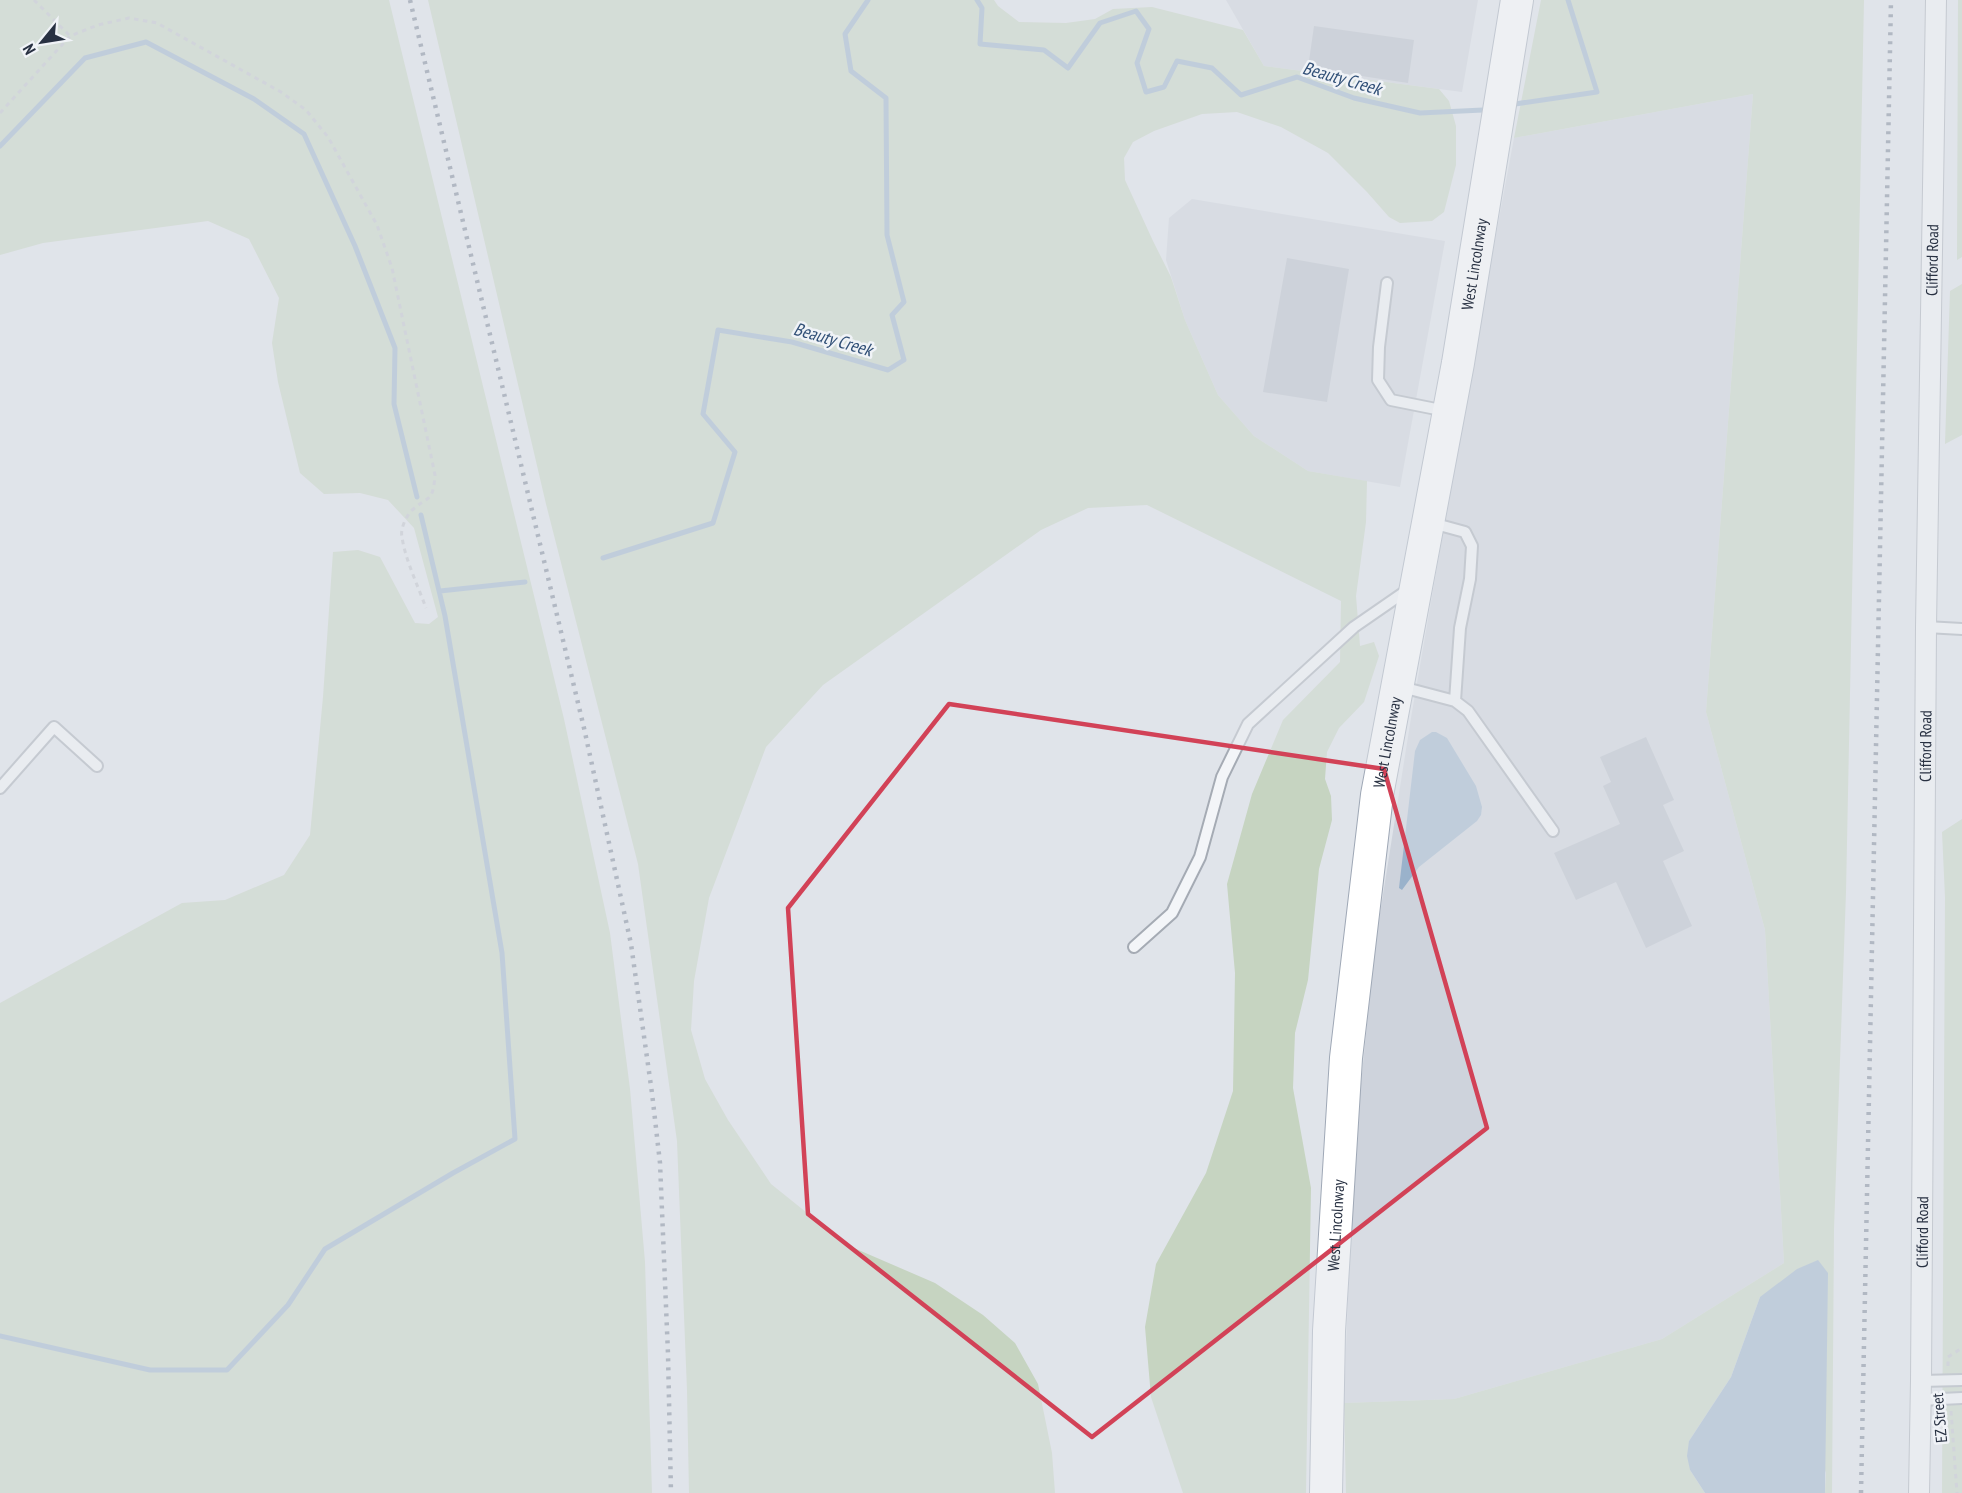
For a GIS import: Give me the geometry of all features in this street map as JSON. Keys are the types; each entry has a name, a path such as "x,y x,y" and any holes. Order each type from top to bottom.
{"main road":[{"name":"West Lincolnway","path":"1326,1493 1329,1331 1346,1058 1377,795 1449,412 1516,0"}],"street":[{"name":"Clifford Road","path":"1919,1493 1926,627 1936,0"}],"lane":[{"path":"1387,283 1379,346 1378,380 1391,400 1449,412"},
{"path":"1428,522 1465,532 1472,546 1470,579 1460,628 1455,701"},
{"path":"1134,947 1172,912 1200,857 1222,777 1248,724 1354,627 1417,584"},
{"path":"1926,627 1962,629"},
{"path":"1398,686 1455,701 1468,711 1553,831"},
{"path":"0,788 54,727 97,766"},
{"path":"1921,1391 1947,1381 1962,1380"},
{"path":"1921,1391 1950,1399 1962,1398"}],"path":[{"path":"34,0 70,36"},
{"path":"0,113 70,36 98,25 129,18 157,23 281,92 306,110 328,137 376,225 392,268 435,475 434,491 429,500 413,510 406,518 401,535 426,608"},
{"name":"EZ Street","path":"1947,1381 1948,1358 1962,1348"},
{"name":"EZ Street","path":"1950,1399 1957,1493"}],"highlighted area":[{"path":"949,704 1384,769 1487,1128 1092,1437 808,1214 788,908"}],"shaded area":[{"path":"1226,0 1478,0 1462,92 1264,66"},
{"path":"1753,94 1706,712 1765,930 1784,1263 1662,1339 1454,1399 1344,1403 1353,1163 1375,945 1411,718 1472,364 1514,138"},
{"path":"1192,199 1445,241 1400,487 1308,471 1254,436 1218,395 1185,320 1166,260 1169,218"}],"green space":[{"path":"0,0 389,0 564,719 610,933 630,1089 645,1262 652,1493 0,1493 0,1003 182,903 225,900 284,875 310,835 333,552 358,550 380,557 415,623 429,624 438,617 414,528 388,500 360,493 324,494 300,473 278,382 272,343 279,298 249,239 208,221 43,243 0,255"},
{"path":"428,0 994,0 998,6 1019,22 1066,23 1095,19 1113,9 1152,7 1243,30 1264,66 1439,89 1449,101 1456,126 1456,165 1444,212 1432,221 1400,223 1389,217 1328,153 1281,127 1237,112 1202,114 1154,131 1133,142 1124,158 1125,180 1171,277 1185,320 1218,395 1254,436 1308,471 1367,481 1366,522 1356,596 1360,646 1374,642 1379,656 1364,702 1339,728 1327,752 1325,779 1331,796 1332,820 1319,869 1308,980 1295,1033 1293,1088 1311,1188 1306,1493 1183,1493 1151,1397 1145,1327 1156,1264 1206,1173 1233,1091 1235,973 1227,884 1252,794 1283,720 1340,662 1341,601 1147,505 1088,508 1041,530 823,685 766,747 709,898 694,981 691,1030 705,1079 728,1120 771,1184 847,1245 935,1283 983,1315 1015,1343 1038,1384 1052,1453 1055,1493 689,1493 677,1141 638,864 546,504"},
{"path":"1541,0 1864,0 1846,892 1834,1229 1832,1493 1825,1493 1826,1473 1760,1297 1731,1377 1689,1441 1690,1470 1705,1493 1346,1493 1344,1403 1454,1399 1662,1339 1784,1263 1765,930 1706,712 1753,94 1514,138"},
{"path":"1958,0 1962,0 1962,257 1957,260"},
{"path":"1962,284 1962,435 1945,444 1950,291"},
{"path":"1962,819 1962,1493 1942,1493 1945,897 1942,832"}],"water":[{"path":"1432,732 1447,738 1476,786 1482,807 1481,815 1477,821 1419,867 1402,890 1399,888 1415,751 1420,740"},
{"path":"1818,1260 1828,1273 1825,1493 1705,1493 1690,1470 1687,1456 1689,1441 1731,1377 1760,1297 1797,1269"}],"building":[{"path":"1314,26 1414,40 1408,83 1308,68"},
{"path":"1287,258 1349,269 1327,402 1263,392"},
{"path":"1646,737 1674,800 1663,805 1684,851 1663,861 1692,926 1646,948 1616,882 1576,900 1554,853 1620,824 1603,786 1611,782 1600,757"}],"waterway":[{"name":"Beauty Creek","path":"603,558 713,523 735,452 703,414 718,330 792,342 888,370 904,360 892,315 904,302 887,235 886,98 851,71 845,34 868,0"},
{"name":"Beauty Creek","path":"977,0 982,8 980,44 1044,50 1068,68 1100,23 1136,11 1149,29 1137,63 1146,92 1164,87 1177,61 1212,68 1241,95 1297,77 1354,98 1420,113 1483,110"},
{"name":"Beauty Creek","path":"1515,104 1597,92 1568,0"},
{"path":"0,146 85,58 146,42 254,99 304,134 355,246 395,348 394,404 417,497"},
{"path":"0,1336 150,1370 227,1370 288,1305 325,1249 515,1139 502,953 445,616 421,515"},
{"name":"Beauty Creek","path":"440,591 525,582"}],"railway":[{"path":"410,0 584,728 631,944 660,1163 671,1493"},
{"path":"1861,1493 1891,0"}]}
